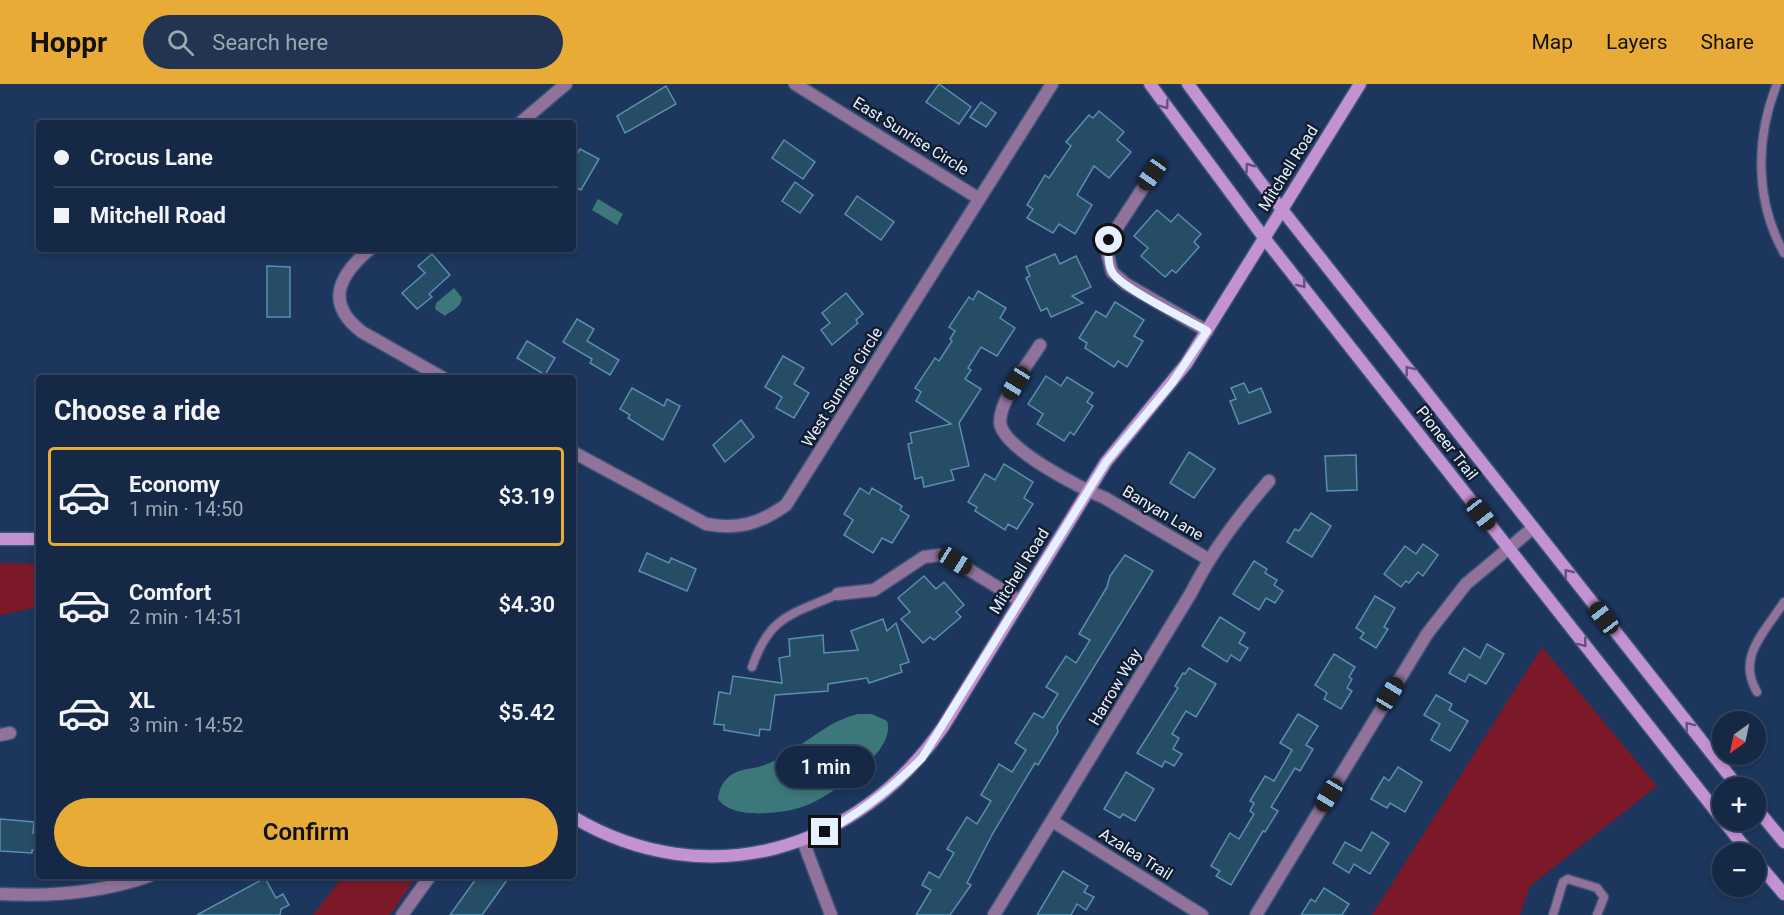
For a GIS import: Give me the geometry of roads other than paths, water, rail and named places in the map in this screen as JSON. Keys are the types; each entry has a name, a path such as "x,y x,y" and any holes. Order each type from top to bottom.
{"main road":[{"name":"Pioneer Trail","path":"1150,84 1265,239 1712,806"},
{"name":"Pioneer Trail","path":"1188,84 1533,528 1730,777"},
{"name":"Mitchell Road","path":"576,818 632,845 698,855 740,855 803,841 861,812 896,784 922,758 1106,462 1172,383 1207,331 1360,84"},
{"path":"0,539 36,539"},
{"path":"1766,820 1784,842"},
{"name":"Pioneer Trail","path":"1732,831 1741,843"},
{"path":"1766,873 1784,894"}],"street":[{"path":"524,120 566,84"},
{"name":"East Sunrise Circle","path":"795,84 978,198"},
{"name":"West Sunrise Circle","path":"576,454 706,524 738,527 769,517 786,505 1052,84"},
{"path":"1152,174 1109,240 1108,256 1113,272 1126,284 1207,331"},
{"path":"367,252 354,263 340,284 342,311 350,323 438,375"},
{"name":"Banyan Lane","path":"1040,345 1004,402 1000,424 1006,437 1018,448 1088,492 1105,498 1208,559"},
{"name":"Harrow Way","path":"994,915 1191,593 1208,559 1237,518 1269,481"},
{"path":"1256,915 1427,634 1466,584 1533,528"},
{"path":"838,594 874,590 924,557 940,555 955,561 1020,601"},
{"name":"Azalea Trail","path":"1052,821 1202,915"},
{"path":"803,841 831,915"},
{"path":"0,894 77,894 119,886 140,879"},
{"path":"402,915 428,879"}],"lane":[{"path":"1777,84 1764,129 1761,162 1764,197 1784,253"},
{"path":"752,668 761,642 778,621 838,594"},
{"path":"1757,692 1749,680 1748,658 1784,602"},
{"path":"1553,915 1563,882 1568,879 1597,888 1604,897 1597,915"}]}
